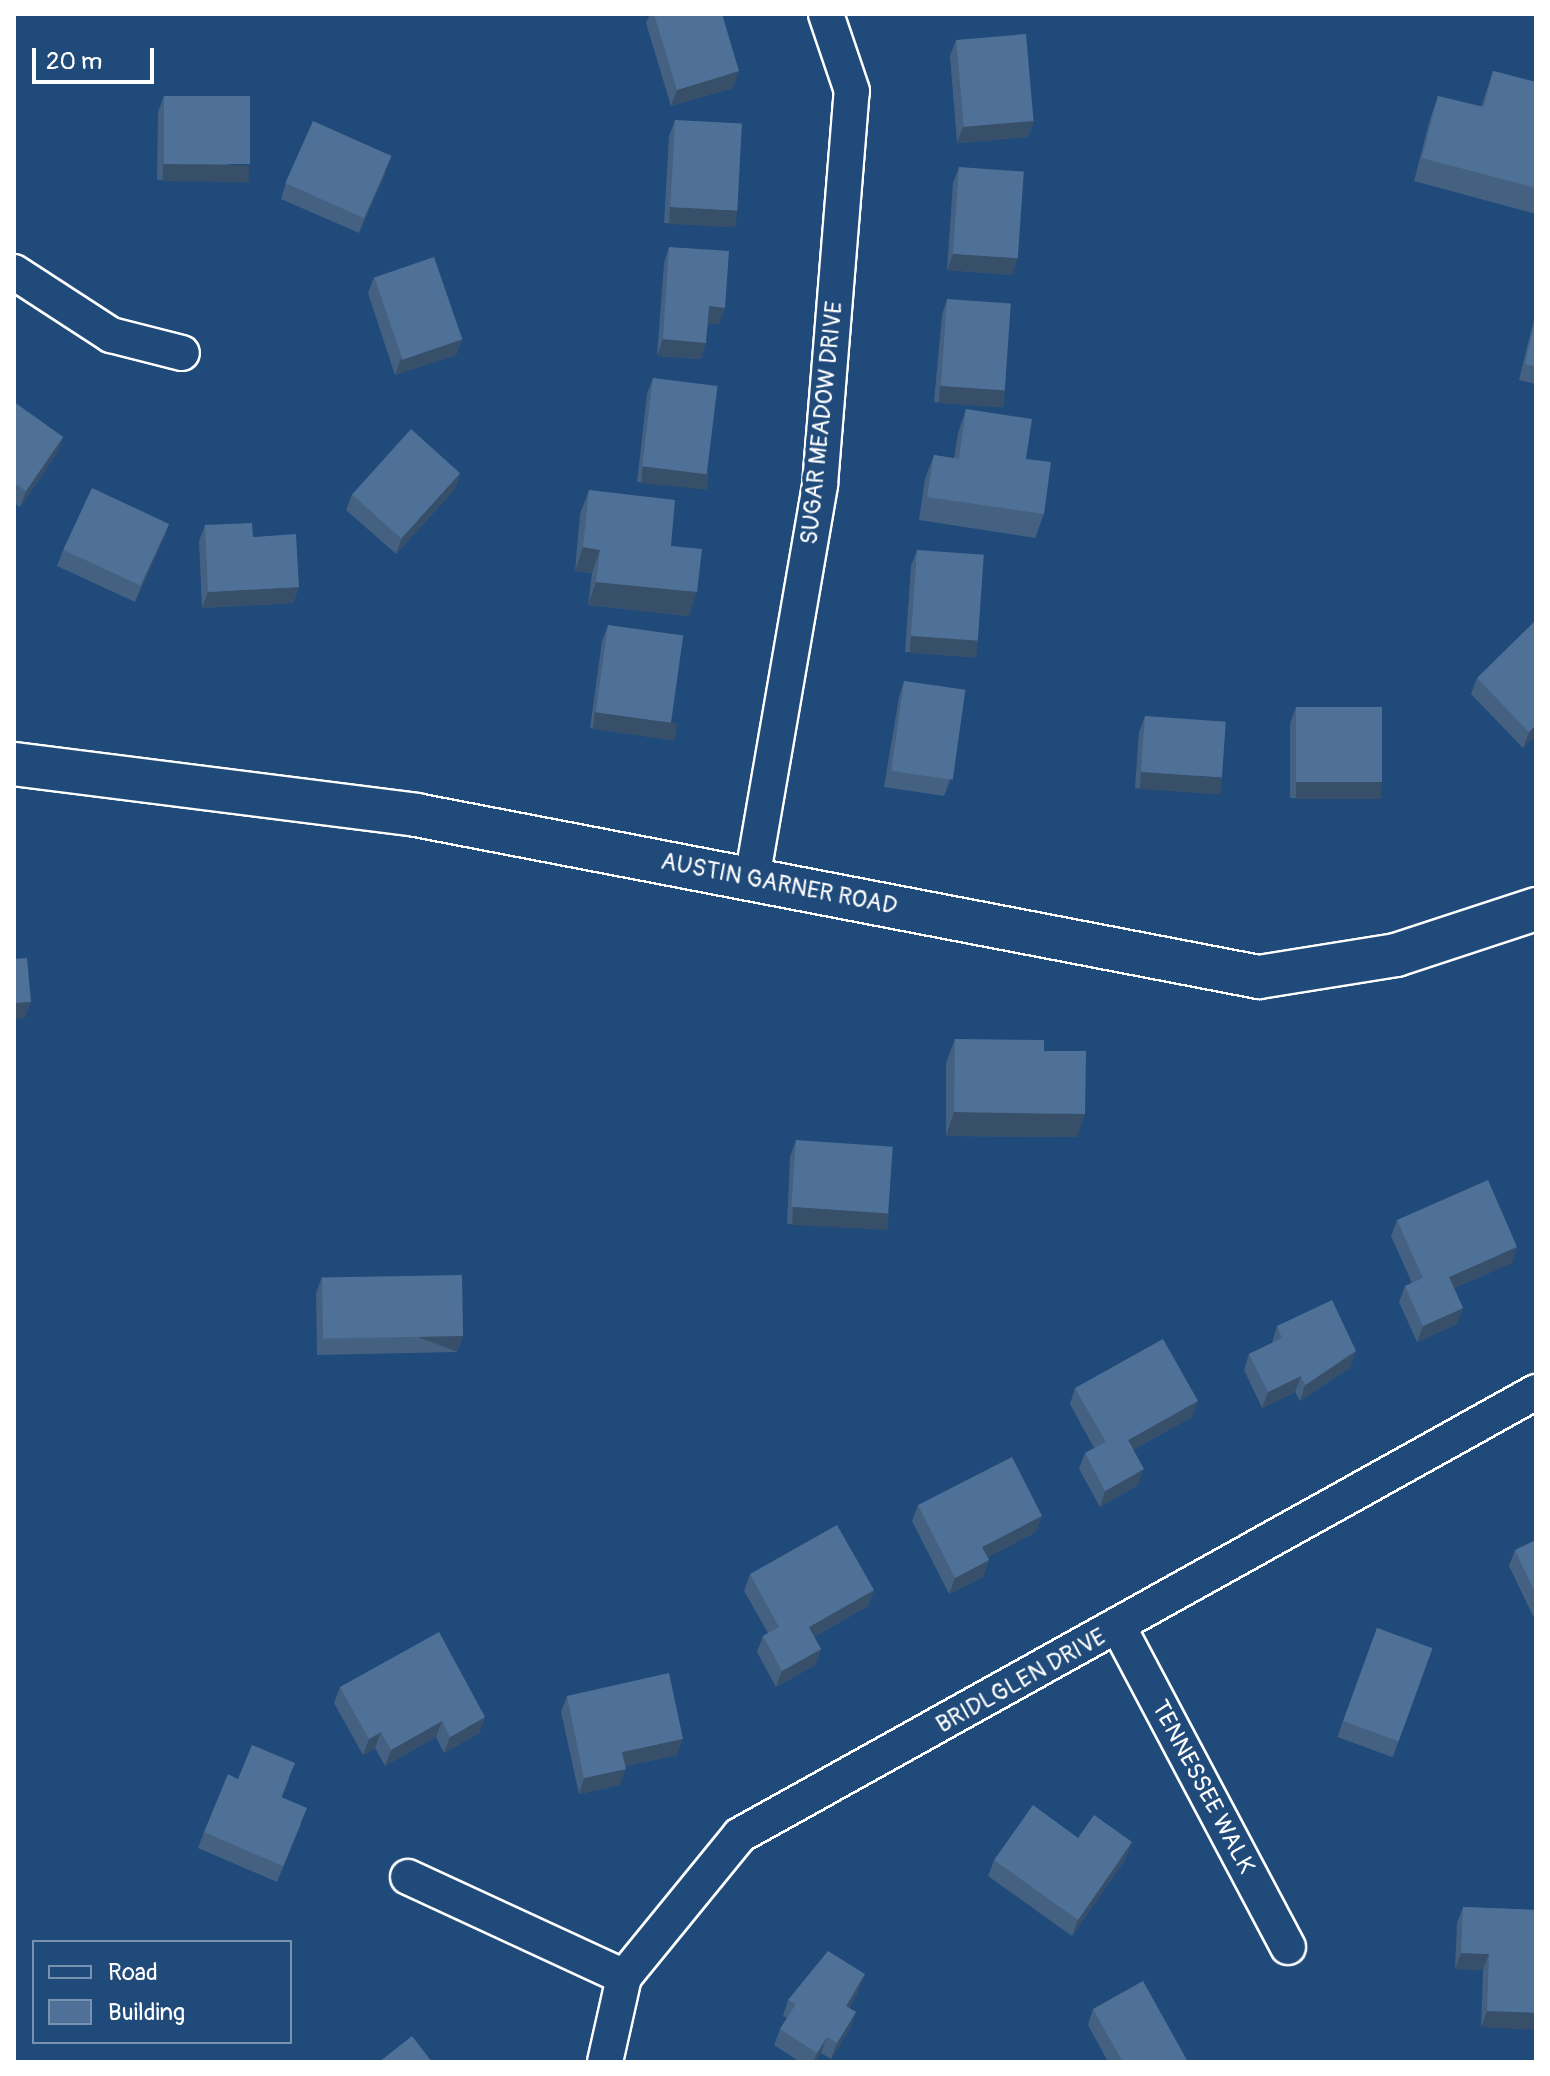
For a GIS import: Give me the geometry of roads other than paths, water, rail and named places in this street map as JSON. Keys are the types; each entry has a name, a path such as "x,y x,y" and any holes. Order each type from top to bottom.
{"street":[{"name":"SUGAR MEADOW DRIVE","path":"752,879 820,485 852,91 826,14"},
{"path":"14,272 111,335 182,353"},
{"name":"AUSTIN GARNER ROAD","path":"14,764 416,815 1259,977 1396,955 1536,909"},
{"name":"BRIDLGLEN DRIVE","path":"605,2062 624,1977 740,1835 1119,1628 1536,1392"},
{"name":"TENNESSEE WALK","path":"1119,1628 1288,1947"},
{"path":"408,1877 624,1977"}]}
